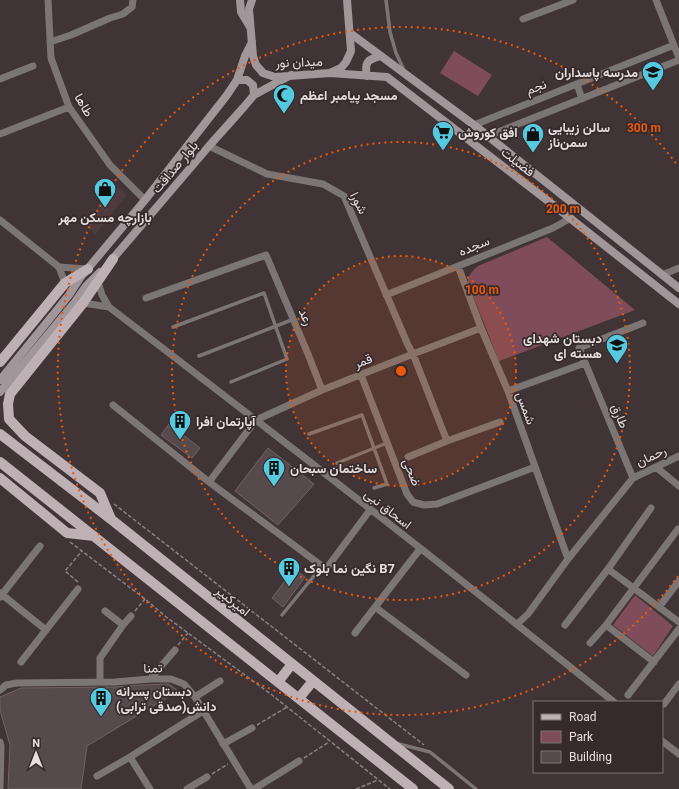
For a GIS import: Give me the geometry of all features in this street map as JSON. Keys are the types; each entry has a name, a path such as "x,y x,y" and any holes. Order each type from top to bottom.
{"main road":[{"path":"112,520 100,493 25,436 9,419 4,408 8,404 10,394 79,302 98,282 113,259"},
{"path":"0,362 65,283 88,269"},
{"name":"امیرکبیر","path":"0,434 112,520 449,789"},
{"path":"0,462 413,789"},
{"path":"0,478 67,533 95,536"},
{"path":"278,682 292,664"},
{"path":"299,698 313,681"}],"street":[{"name":"طاها","path":"48,0 51,58 69,107 110,165 145,200"},
{"path":"50,42 123,14 132,7 133,0"},
{"path":"240,0 241,12 250,28"},
{"name":"میدان نور","path":"252,0 249,9 253,56 256,65 263,74 275,77 330,73 341,68 346,62 351,51 347,0"},
{"path":"523,19 573,0"},
{"path":"476,145 488,136 679,59 656,0"},
{"name":"فضیلت","path":"350,33 474,125 679,288"},
{"name":"بلوار صداقت","path":"0,380 69,295 80,278 145,200 227,95 237,80 245,56 252,42"},
{"name":"نجم","path":"474,125 674,45"},
{"path":"367,76 367,63 371,58 381,56"},
{"path":"0,79 33,66"},
{"name":"فضیلت","path":"330,73 387,77 679,304"},
{"name":"بلوار صداقت","path":"0,392 79,302 86,286 113,259 254,95 292,75"},
{"path":"237,80 247,80 253,85 254,95"},
{"path":"576,84 582,98"},
{"path":"0,134 69,107"},
{"path":"462,134 474,125"},
{"name":"شورا","path":"209,146 267,174 323,184 344,196 413,354 447,441"},
{"name":"سجده","path":"386,295 552,228 570,218"},
{"path":"0,220 59,267 65,283"},
{"name":"رعد","path":"146,298 266,254 322,390"},
{"name":"شمس","path":"458,266 481,328 508,391 568,559"},
{"path":"59,267 88,269"},
{"path":"662,275 679,268"},
{"path":"98,282 102,295 109,307"},
{"path":"79,302 109,307"},
{"name":"اسحاق نبی","path":"109,307 517,624 613,701"},
{"name":"طارق","path":"633,478 579,348 643,323"},
{"name":"قمر","path":"256,420 322,390 481,328"},
{"path":"508,391 585,363"},
{"name":"ضحی","path":"361,375 406,494 414,502 424,505 437,504 535,467"},
{"path":"113,404 209,482 326,569 370,510"},
{"path":"209,482 256,420"},
{"path":"408,457 500,422"},
{"name":"رحمان","path":"633,478 679,456"},
{"path":"656,467 679,486"},
{"path":"517,624 528,614 568,559 633,478"},
{"path":"565,625 608,569 651,508"},
{"path":"590,643 606,625 678,529"},
{"path":"40,546 1,595 46,630"},
{"path":"355,633 420,549"},
{"path":"608,569 679,622"},
{"path":"659,607 679,581"},
{"path":"20,662 78,589"},
{"path":"375,607 466,675"},
{"path":"104,611 123,625"},
{"path":"100,682 100,658 131,616"},
{"path":"606,625 654,662"},
{"path":"628,695 679,629"},
{"path":"150,679 175,650"},
{"name":"تمنا","path":"0,690 6,685 17,683 115,682 171,679 184,684 195,697 223,744 253,789"},
{"path":"195,697 220,681"},
{"path":"664,704 679,684"},
{"path":"97,776 203,711"},
{"path":"223,744 252,728"},
{"path":"0,742 0,789"},
{"path":"663,742 679,754"},
{"path":"130,757 150,789"},
{"path":"253,789 299,761"},
{"path":"187,789 207,777"}],"lane":[{"path":"386,0 390,32 396,53 407,75"},
{"path":"173,327 264,292 287,358 230,382"},
{"path":"199,356 294,320"},
{"path":"309,434 362,415 387,484 374,488"},
{"path":"337,463 387,443"},
{"path":"282,615 322,566"},
{"path":"390,742 430,752 476,789"}],"path":[{"path":"112,502 424,745"},
{"path":"66,539 165,616 287,707 390,789"},
{"path":"78,589 81,585 65,571 82,551"},
{"path":"131,616 145,599"},
{"path":"175,650 188,633"},
{"path":"252,728 287,707"},
{"path":"299,761 330,742"},
{"path":"207,777 234,760"},
{"path":"356,789 379,780"}],"shaded area":[{"name":"بازارچه مسکن مهر","path":"115,185 127,194 96,234 84,225"}],"green space":[{"path":"454,51 492,75 478,96 440,73"},
{"path":"547,237 635,310 499,361 468,280 472,271 478,266"},
{"path":"635,595 673,626 653,656 613,625"}],"building":[{"name":"آپارتمان افرا","path":"169,424 200,448 192,458 161,435"},
{"name":"ساختمان سبحان","path":"268,448 314,484 278,525 235,491"},
{"name":"نگین نما بلوک B7","path":"294,569 305,577 283,607 272,598"},
{"path":"169,684 178,691 87,746 81,789 8,789 10,745 0,710 0,697 21,688 115,687"}],"place":[{"name":"مدرسه پاسداران","path":"653,92"},
{"name":"مسجد پیامبر اعظم","path":"284,114"},
{"name":"افق کوروش","path":"443,152"},
{"name":"سالن زیبایی سمن‌ناز","path":"533,154"},
{"name":"بازارچه مسکن مهر","path":"105,208"},
{"name":"دبستان شهدای هسته ای","path":"617,364"},
{"name":"آپارتمان افرا","path":"180,440"},
{"name":"ساختمان سبحان","path":"274,488"},
{"name":"نگین نما بلوک B7","path":"289,588"},
{"name":"دبستان پسرانه دانش(صدقی ترابی)","path":"101,718"}]}
